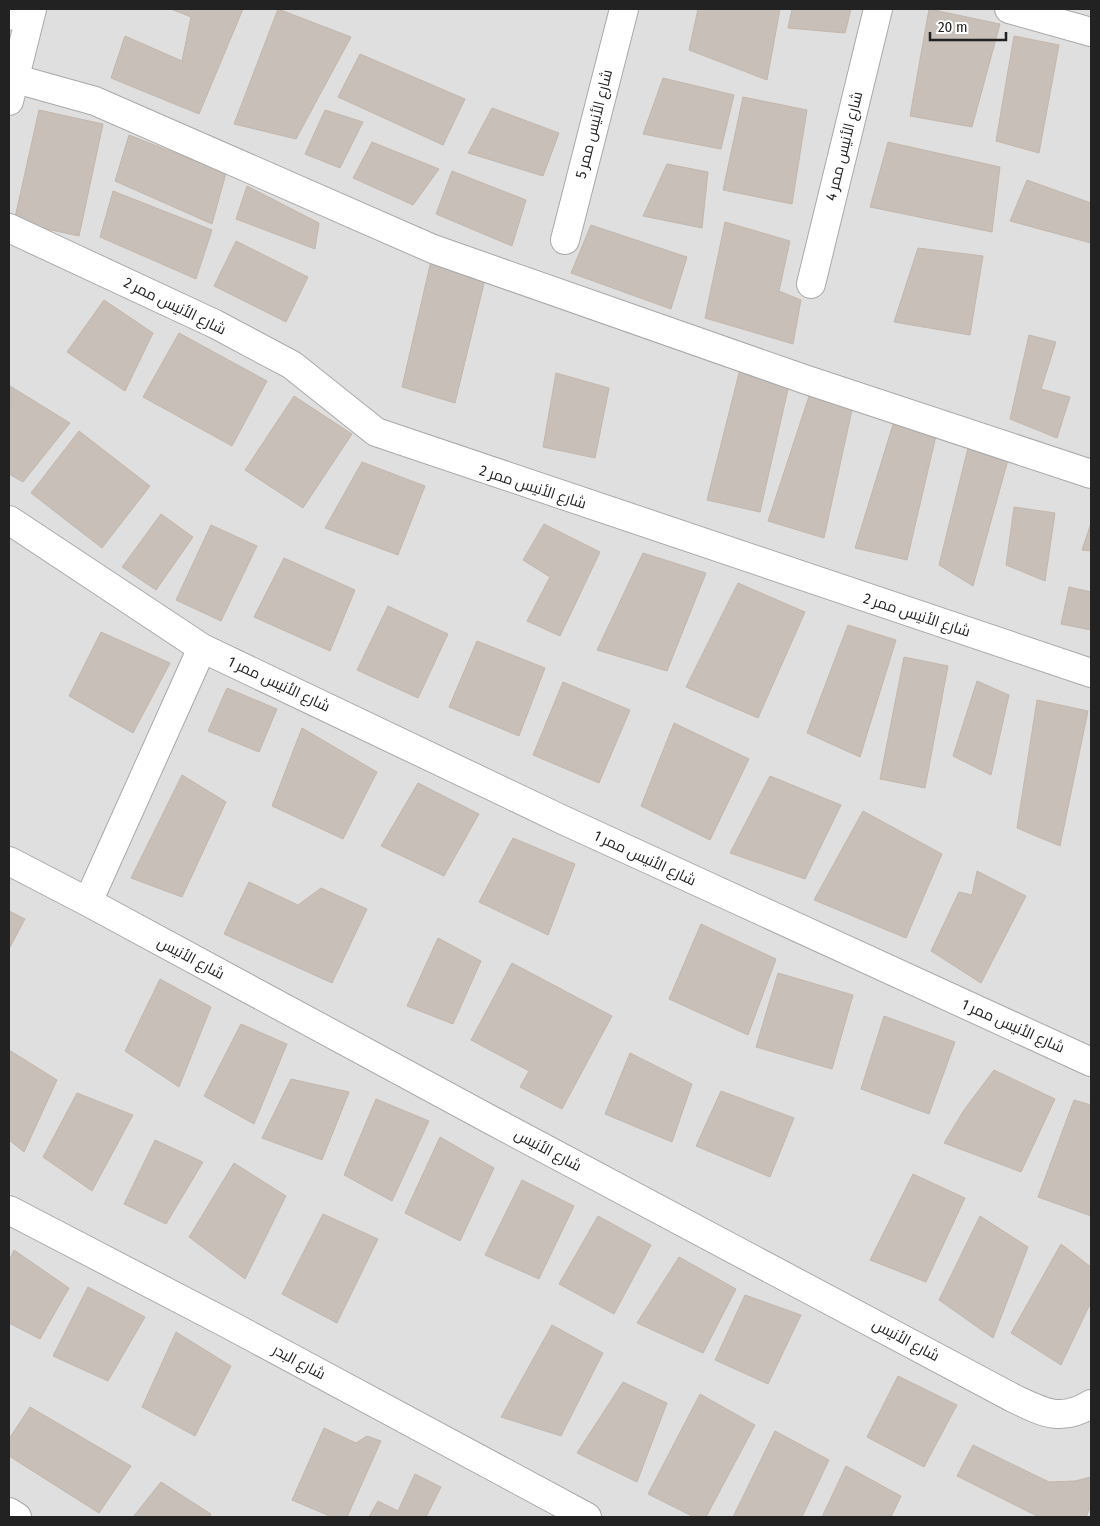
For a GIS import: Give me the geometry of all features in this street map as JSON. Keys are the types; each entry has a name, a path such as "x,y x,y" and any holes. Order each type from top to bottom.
{"street":[{"path":"9,16 10,9"},
{"path":"32,9 11,86 95,101 433,249 804,379 1091,474"},
{"name":"شارع الأنيس ممر 5","path":"565,240 624,9"},
{"name":"شارع الأنيس ممر 4","path":"811,284 878,9"},
{"path":"1009,9 1091,32"},
{"name":"شارع الأنيس ممر 2","path":"9,228 215,324 292,365 376,432 1091,673"},
{"name":"شارع الأنيس ممر 1","path":"9,520 202,648 563,820 1091,1062"},
{"path":"88,902 202,648"},
{"name":"شارع الأنيس","path":"9,862 88,902 482,1115 1013,1398 1040,1410 1060,1416 1076,1413 1091,1404"},
{"name":"شارع البدر","path":"9,1210 230,1325 587,1517"},
{"path":"9,1512 17,1517"}],"shaded area":[{"path":"9,9 1091,9 1091,1517 9,1517"}],"building":[{"path":"171,9 243,9 199,114 111,78 125,36 182,61 191,17"},
{"path":"278,9 351,37 296,139 234,124"},
{"path":"698,9 780,9 767,80 689,50"},
{"path":"792,9 851,9 845,33 788,28"},
{"path":"929,9 1000,24 972,127 910,116"},
{"path":"1014,36 1059,45 1039,153 996,141"},
{"path":"360,54 465,99 443,145 338,97"},
{"path":"663,78 734,95 721,149 643,134"},
{"path":"743,97 807,110 792,204 723,190"},
{"path":"492,108 559,133 543,176 468,153"},
{"path":"39,110 103,124 79,236 14,222"},
{"path":"325,110 363,122 340,168 305,154"},
{"path":"129,135 226,173 212,224 115,181"},
{"path":"372,142 439,169 413,205 353,178"},
{"path":"888,142 1000,167 992,232 870,207"},
{"path":"667,164 708,172 702,228 643,216"},
{"path":"452,171 526,200 512,246 436,214"},
{"path":"1027,180 1091,203 1091,243 1010,221"},
{"path":"247,186 319,223 315,249 236,219"},
{"path":"113,191 212,230 196,279 100,237"},
{"path":"725,222 790,241 779,291 801,300 793,344 705,318"},
{"path":"591,225 687,257 671,309 571,273"},
{"path":"236,241 308,277 286,322 214,286"},
{"path":"918,248 983,256 970,335 894,322"},
{"path":"433,252 487,271 455,403 402,387"},
{"path":"104,300 153,333 125,391 67,352"},
{"path":"179,333 267,381 232,446 143,397"},
{"path":"1029,335 1056,342 1041,389 1070,397 1057,438 1010,419"},
{"path":"740,369 789,385 760,512 707,500"},
{"path":"556,373 609,388 595,458 543,447"},
{"path":"10,386 70,423 23,482 9,474"},
{"path":"811,390 852,410 824,538 768,521"},
{"path":"294,396 352,434 303,508 245,470"},
{"path":"894,421 936,436 907,560 855,548"},
{"path":"79,431 150,486 102,548 31,493"},
{"path":"969,444 1008,460 973,586 939,565"},
{"path":"362,462 425,486 398,555 325,528"},
{"path":"1014,507 1055,513 1045,581 1006,565"},
{"path":"161,514 193,537 156,590 122,567"},
{"path":"1091,523 1091,551 1082,550"},
{"path":"544,524 600,552 560,636 527,621 550,577 523,560"},
{"path":"211,525 257,546 221,621 176,600"},
{"path":"643,553 706,573 667,671 597,650"},
{"path":"284,558 355,590 330,651 254,617"},
{"path":"738,583 805,612 758,718 686,687"},
{"path":"1069,587 1091,592 1091,630 1061,624"},
{"path":"388,606 448,634 418,698 357,670"},
{"path":"848,625 896,640 860,757 807,733"},
{"path":"101,632 170,663 133,733 69,696"},
{"path":"477,641 545,668 519,736 449,707"},
{"path":"904,657 948,666 925,788 880,779"},
{"path":"977,681 1009,695 991,775 953,756"},
{"path":"563,682 630,710 599,783 533,755"},
{"path":"227,688 277,709 259,752 208,731"},
{"path":"1037,700 1088,711 1060,846 1017,828"},
{"path":"674,723 749,759 710,840 641,806"},
{"path":"302,728 377,772 343,839 272,806"},
{"path":"182,775 226,802 182,897 131,878"},
{"path":"770,776 841,805 805,879 730,853"},
{"path":"418,783 479,814 444,876 381,846"},
{"path":"863,811 942,854 906,938 814,900"},
{"path":"513,838 575,864 548,935 479,902"},
{"path":"977,871 1026,896 981,983 931,951 959,892 972,895"},
{"path":"249,882 298,905 321,888 367,909 332,983 224,934"},
{"path":"9,911 25,919 9,949"},
{"path":"701,924 776,959 748,1035 669,999"},
{"path":"438,938 481,961 453,1024 407,1006"},
{"path":"512,963 612,1016 562,1109 520,1087 529,1071 471,1040"},
{"path":"778,973 853,995 832,1069 756,1047"},
{"path":"160,979 211,1007 179,1087 125,1051"},
{"path":"884,1016 955,1042 929,1114 861,1089"},
{"path":"241,1024 287,1044 254,1124 204,1096"},
{"path":"9,1050 57,1080 24,1152 9,1140"},
{"path":"630,1053 692,1084 672,1142 605,1114"},
{"path":"994,1070 1055,1099 1021,1172 944,1143 964,1110"},
{"path":"291,1079 349,1092 322,1160 262,1138"},
{"path":"721,1091 794,1118 770,1177 696,1146"},
{"path":"77,1093 133,1115 92,1191 43,1157"},
{"path":"376,1099 429,1121 392,1201 344,1175"},
{"path":"1074,1100 1091,1105 1091,1216 1038,1197"},
{"path":"440,1137 494,1168 460,1241 405,1213"},
{"path":"155,1140 203,1162 166,1224 124,1204"},
{"path":"234,1163 286,1196 245,1279 189,1237"},
{"path":"913,1174 965,1198 926,1282 870,1260"},
{"path":"522,1180 574,1206 539,1279 485,1255"},
{"path":"323,1214 378,1239 337,1323 282,1294"},
{"path":"598,1216 651,1245 614,1314 559,1284"},
{"path":"980,1216 1028,1247 993,1338 939,1300"},
{"path":"1061,1244 1091,1267 1091,1302 1061,1365 1011,1333"},
{"path":"14,1250 69,1288 40,1339 9,1323 9,1261"},
{"path":"679,1257 736,1289 703,1353 637,1323"},
{"path":"88,1287 145,1317 108,1381 53,1356"},
{"path":"745,1295 801,1315 768,1384 715,1360"},
{"path":"552,1325 603,1353 561,1436 501,1417"},
{"path":"176,1332 231,1366 195,1436 142,1407"},
{"path":"898,1376 957,1405 924,1467 867,1437"},
{"path":"623,1382 667,1403 637,1482 577,1453"},
{"path":"700,1394 755,1425 706,1517 694,1517 648,1494"},
{"path":"30,1407 131,1466 99,1513 9,1456 9,1439"},
{"path":"324,1428 356,1443 367,1436 381,1441 347,1517 332,1517 292,1500"},
{"path":"775,1431 829,1460 802,1517 733,1517"},
{"path":"973,1445 1049,1482 1075,1481 1091,1477 1091,1506 1086,1517 1039,1517 957,1476"},
{"path":"846,1466 901,1496 891,1517 822,1517"},
{"path":"415,1474 441,1487 426,1517 369,1517 378,1501 398,1511"},
{"path":"161,1482 211,1514 209,1517 133,1517"}]}
